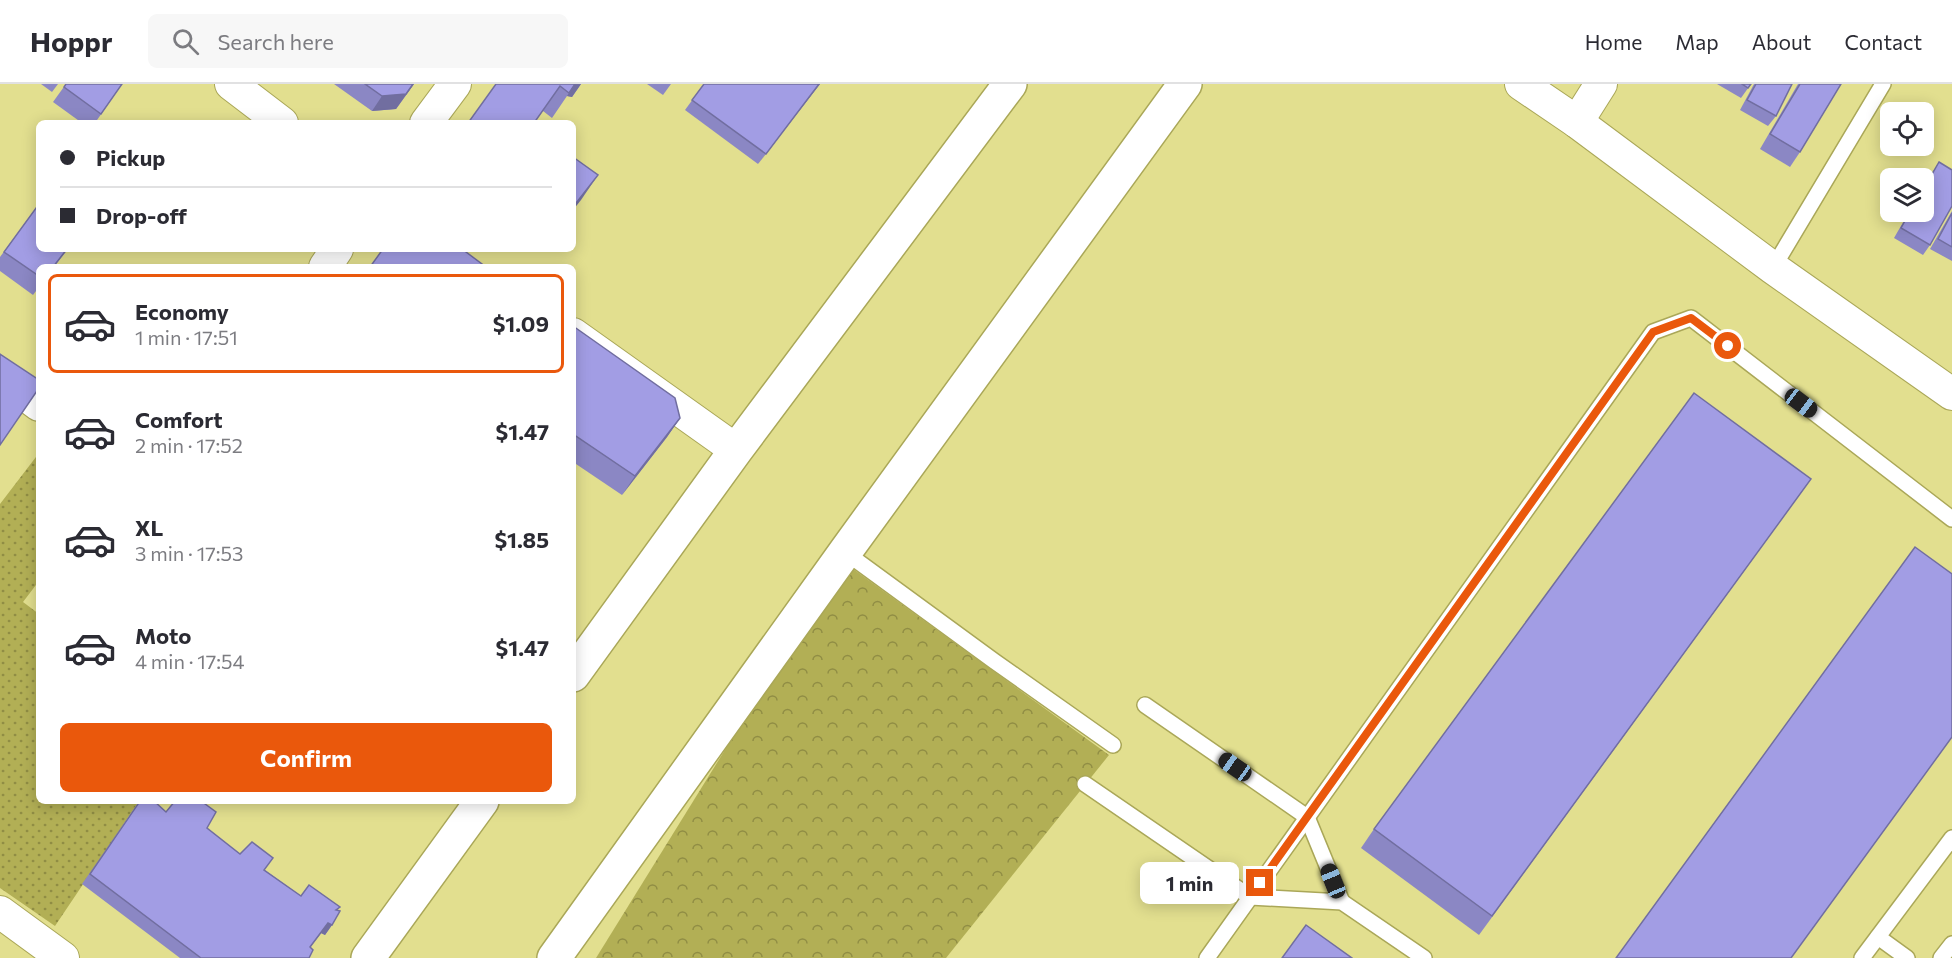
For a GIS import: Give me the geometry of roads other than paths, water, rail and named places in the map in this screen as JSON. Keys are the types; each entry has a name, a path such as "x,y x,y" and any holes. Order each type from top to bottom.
{"street":[{"path":"231,84 278,120"},
{"path":"428,120 455,84"},
{"path":"576,671 736,450 1011,84"},
{"path":"554,958 1185,84"},
{"path":"1521,84 1577,122 1773,268 1952,394"},
{"path":"1577,122 1600,84"},
{"path":"576,336 736,450"},
{"path":"0,376 36,403"},
{"path":"368,958 480,804"},
{"path":"0,912 63,958"}],"lane":[{"path":"1773,268 1883,84"},
{"path":"1207,958 1653,332 1691,318 1952,519"},
{"path":"845,552 994,661 1113,744"},
{"path":"1145,705 1307,817 1342,902"},
{"path":"1085,784 1250,897 1342,902 1424,958"},
{"path":"1862,958 1952,838"},
{"path":"1878,937 1907,958"},
{"path":"1941,958 1952,944"}]}
